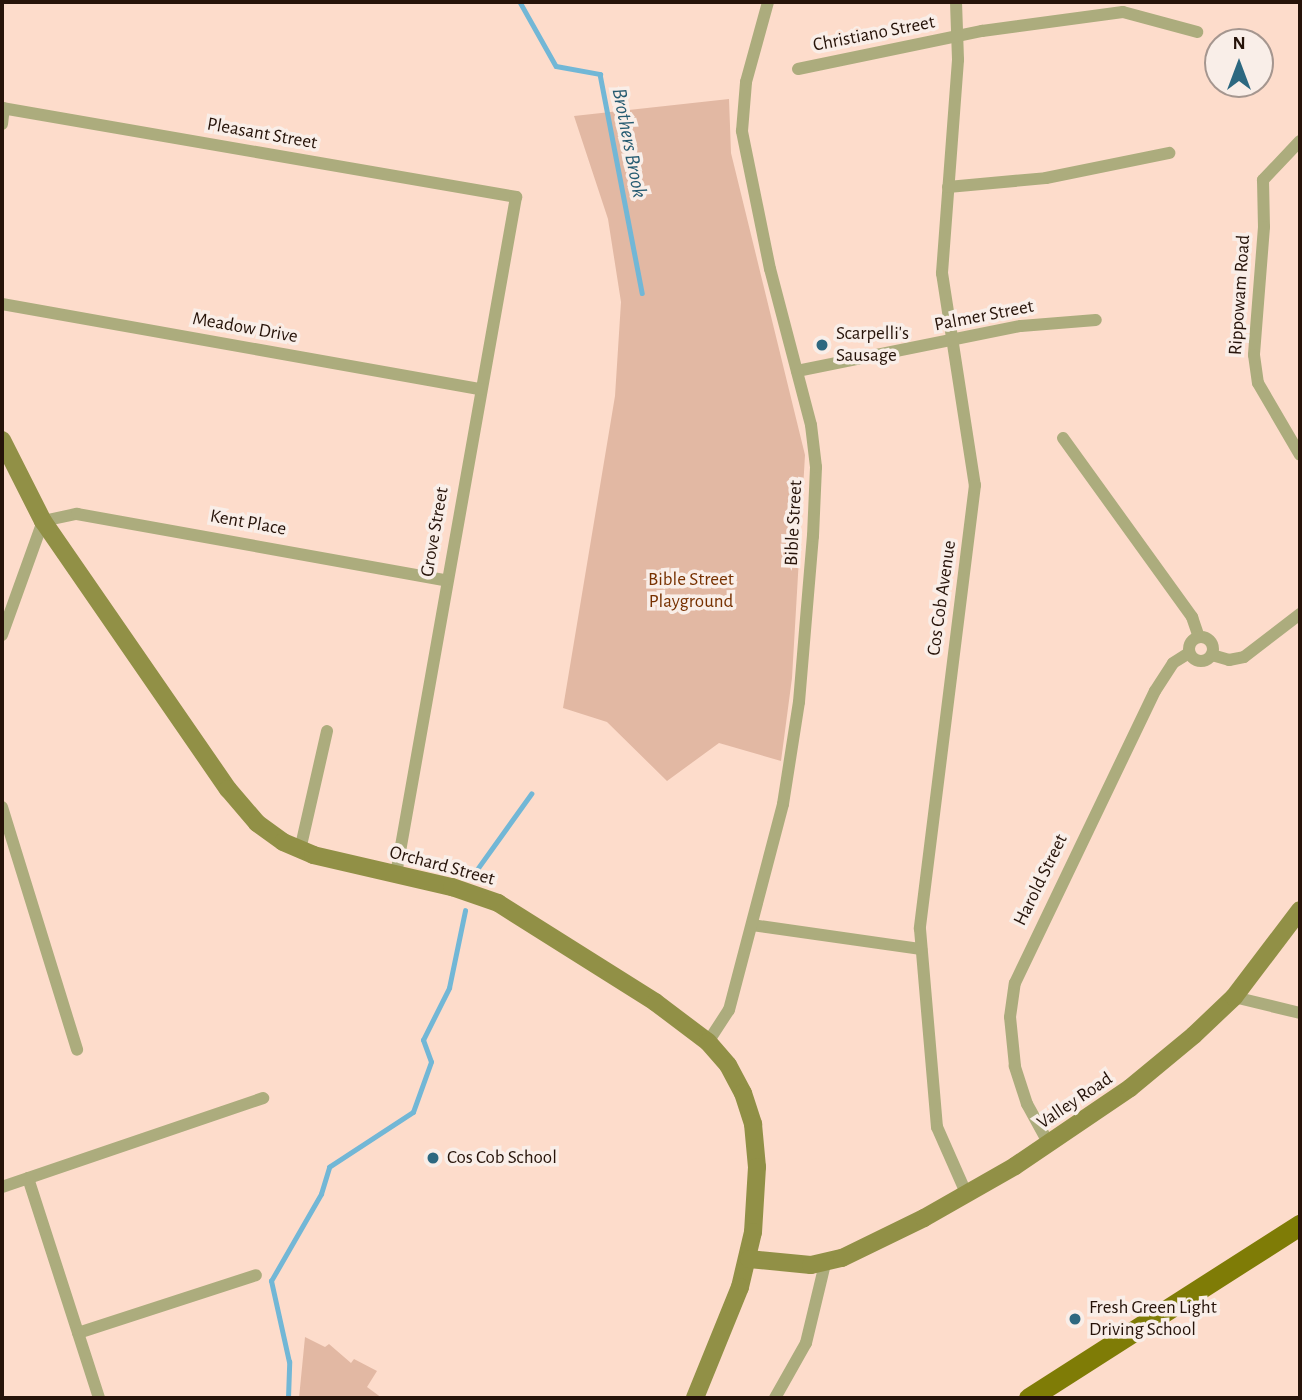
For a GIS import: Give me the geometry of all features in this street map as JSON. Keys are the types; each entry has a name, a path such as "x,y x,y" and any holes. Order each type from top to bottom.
{"main road":[{"path":"1029,1398 1300,1225"}],"street":[{"name":"Bible Street","path":"709,1042 729,1010 788,777 809,595 816,467 797,371 767,256 742,131 746,82 768,2"},
{"name":"Cos Cob Avenue","path":"956,2 959,36 942,273 974,461 973,511 928,848 921,949 937,1127 967,1195"},
{"name":"Christiano Street","path":"798,69 959,36 1123,12 1196,33"},
{"path":"2,124 3,108"},
{"name":"Pleasant Street","path":"3,108 516,197"},
{"name":"Rippowam Road","path":"1300,141 1263,180 1264,227 1254,355 1258,383 1300,455"},
{"path":"948,187 1046,178 1169,153"},
{"name":"Grove Street","path":"396,874 445,580 516,197"},
{"name":"Meadow Drive","path":"2,304 481,389"},
{"name":"Palmer Street","path":"797,371 1021,326 1096,320"},
{"path":"1063,438 1192,617 1199,637"},
{"name":"Orchard Street","path":"2,440 43,522 237,802 267,832 300,850 468,891 509,909 709,1042 738,1083 753,1124 757,1179 749,1259 695,1398"},
{"name":"Kent Place","path":"43,522 77,514 445,580"},
{"path":"2,635 43,522"},
{"path":"1212,655 1210,640 1199,637 1191,642 1189,653 1200,661 1212,655 1229,660 1244,657 1300,614"},
{"name":"Harold Street","path":"1049,1144 1027,1104 1015,1066 1010,1017 1015,983 1160,682 1173,663 1189,653"},
{"path":"300,850 327,731"},
{"path":"2,807 77,1050"},
{"name":"Valley Road","path":"749,1259 825,1264 860,1251 967,1195 1049,1144 1147,1075 1234,997 1300,910"},
{"path":"752,926 921,949"},
{"path":"1234,997 1300,1013"},
{"path":"2,1187 264,1098"},
{"path":"28,1178 99,1398"},
{"path":"775,1398 806,1343 825,1264"},
{"path":"78,1333 256,1275"}],"green space":[{"name":"Bible Street Playground","path":"729,99 731,153 805,455 792,678 781,761 719,743 667,781 607,722 563,708 615,396 621,302 608,219 574,116"},
{"path":"305,1337 325,1347 329,1344 351,1363 354,1359 377,1371 367,1387 382,1398 299,1398"}],"waterway":[{"name":"Brothers Brook","path":"520,2 556,66 600,74 642,293"},
{"name":"Brothers Brook","path":"473,875 531,794"},
{"name":"Brothers Brook","path":"288,1398 289,1362 271,1281 321,1194 329,1167 413,1112 431,1062 423,1040 449,988 465,911"}],"place":[{"name":"Scarpelli's Sausage","path":"822,345"},
{"name":"Cos Cob School","path":"433,1158"},
{"name":"Fresh Green Light Driving School","path":"1075,1319"}]}
